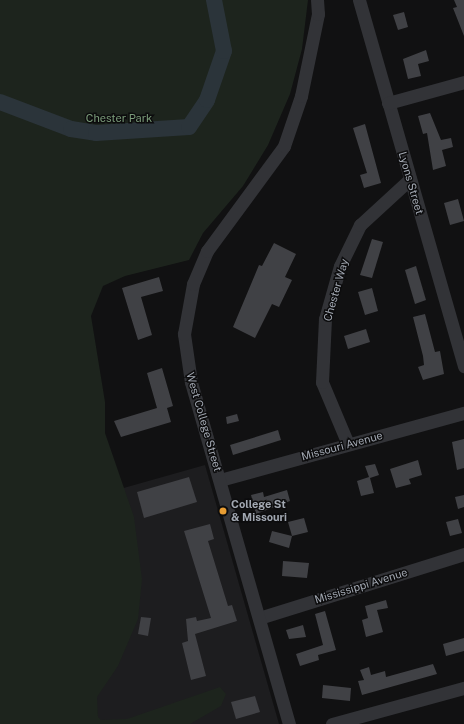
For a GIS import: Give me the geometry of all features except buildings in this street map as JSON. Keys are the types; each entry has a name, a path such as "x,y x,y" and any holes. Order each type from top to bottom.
{"street":[{"name":"West College Street","path":"289,724 191,382 184,334 186,311 207,251 284,146 302,96 318,14 316,0"},
{"name":"Lyons Street","path":"359,0 464,366"},
{"path":"388,103 464,82"},
{"name":"Chester Way","path":"348,444 322,382 325,319 340,266 360,226 410,178"},
{"name":"Missouri Avenue","path":"220,480 348,444 464,414"},
{"name":"Mississippi Avenue","path":"259,618 464,554"},
{"path":"332,724 464,688"}],"shaded area":[{"path":"205,465 279,724 98,724 96,693 117,504 113,491"}],"green space":[{"name":"Chester Park","path":"0,0 308,0 302,49 290,94 268,145 243,186 203,233 189,260 125,276 103,286 91,316 105,402 105,433 134,517 142,579 138,619 118,666 97,697 98,717 101,720 127,719 220,687 226,694 221,706 190,724 0,724"}],"waterway":[{"path":"0,102 71,129 96,133 189,127 207,100 224,51 214,0"}],"place":[{"name":"College St & Missouri","path":"223,511"}]}
